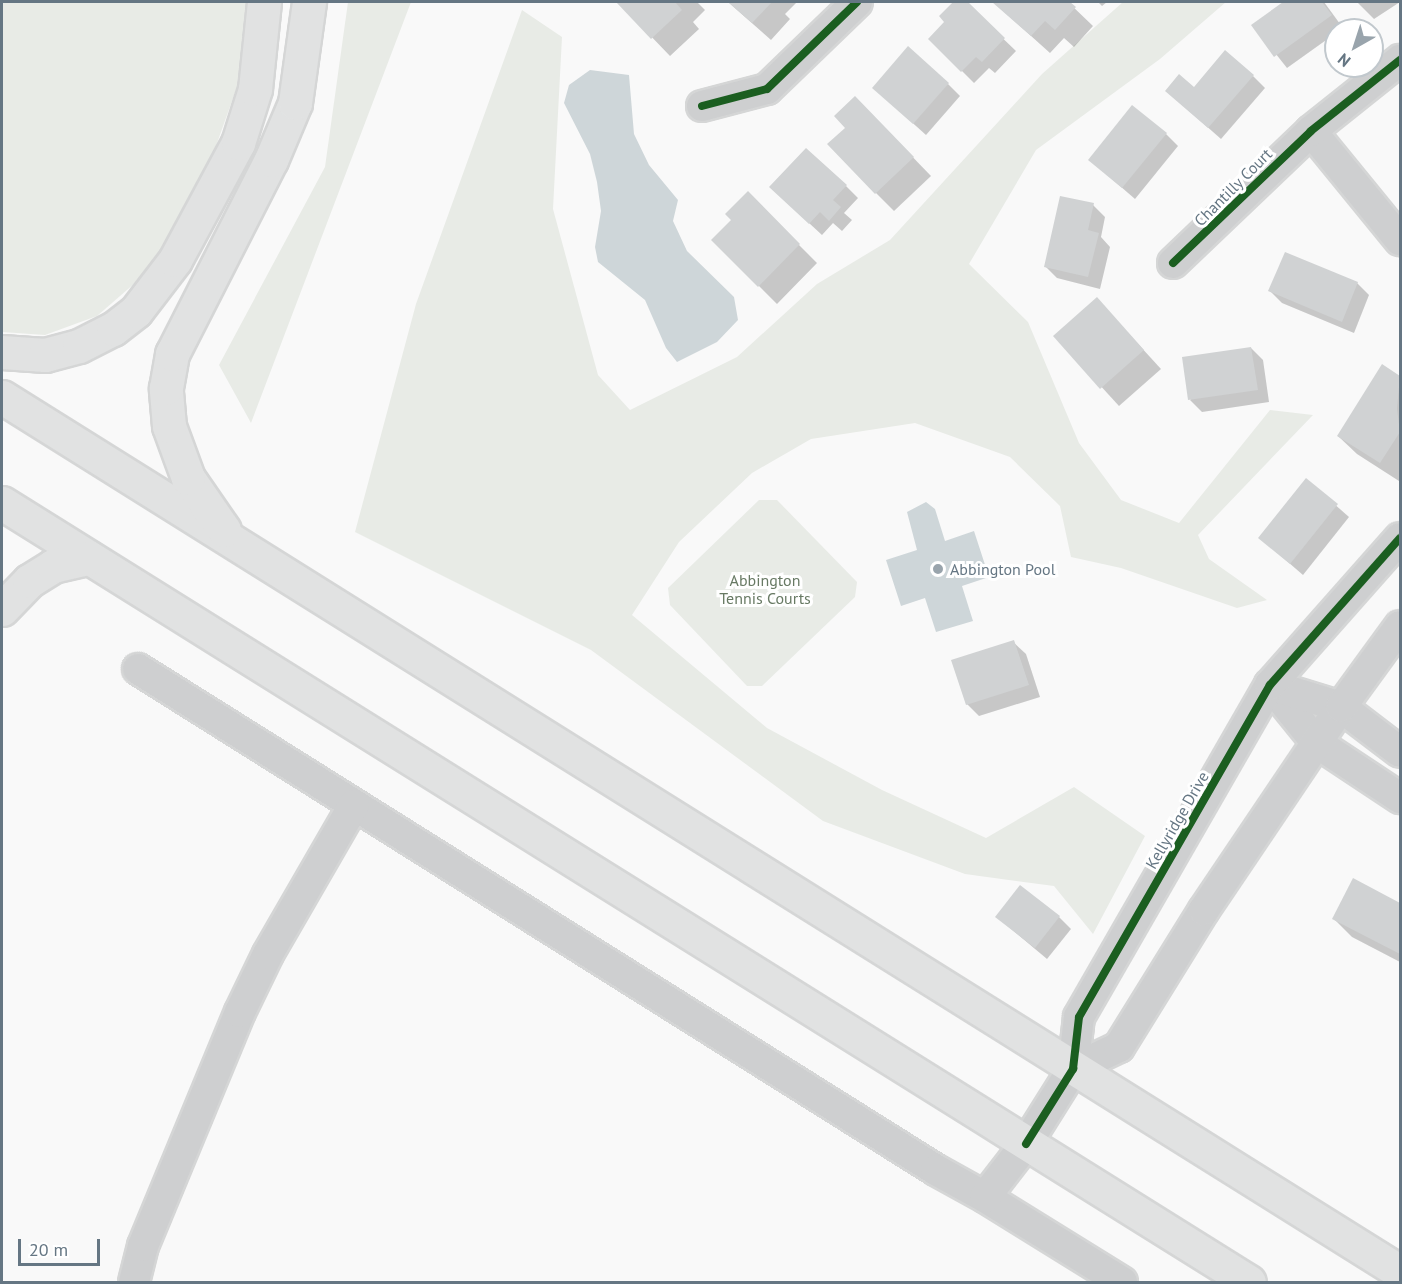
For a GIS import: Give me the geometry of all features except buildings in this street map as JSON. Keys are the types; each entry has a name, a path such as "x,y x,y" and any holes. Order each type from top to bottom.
{"highway":[{"path":"2,352 45,355 79,346 114,329 136,311 175,260 238,143 255,89 264,2"},
{"path":"231,541 188,478 169,426 166,388 172,354 271,160 295,103 309,2"},
{"path":"2,397 1073,1070 1401,1272"},
{"path":"2,503 1249,1282"},
{"path":"2,609 29,580 53,566 89,558"}],"street":[{"path":"702,106 767,89 856,2"},
{"name":"Chantilly Court","path":"1173,263 1311,131 1401,60"},
{"path":"1311,131 1401,240"},
{"name":"Kellyridge Drive","path":"985,1197 1026,1144 1073,1070 1079,1017 1270,685 1401,538"},
{"path":"1073,1070 1119,1047 1204,910 1341,707 1401,626"},
{"path":"138,669 936,1170 985,1197 1122,1282"},
{"path":"1270,685 1341,707 1401,752"},
{"path":"1270,685 1317,743 1401,798"},
{"path":"134,1282 143,1246 240,1012 268,954 354,805"}],"green space":[{"path":"2,2 247,2 237,87 206,174 150,270 97,316 45,335 2,332"},
{"path":"348,2 411,2 251,423 219,365 325,167"},
{"path":"1123,2 1226,2 1160,59 1036,150 969,264 1028,322 1079,443 1121,500 1179,523 1270,410 1313,415 1198,535 1209,559 1267,600 1237,608 1121,568 1071,557 1060,506 1010,457 915,423 811,439 752,473 679,542 632,615 767,728 882,790 986,838 1074,787 1145,836 1093,934 1054,886 965,874 823,821 591,650 355,532 416,304 522,10 562,37 553,209 598,375 630,410 737,357 817,284 890,240 1042,74"},
{"name":"Abbington Tennis Courts","path":"759,500 777,500 857,582 855,597 762,686 747,686 670,605 668,588"}],"shaded area":[{"path":"590,70 629,75 634,134 649,165 678,200 673,221 687,251 734,297 738,320 717,342 677,362 666,348 645,300 598,262 595,247 601,211 597,182 590,154 564,103 569,85"},
{"name":"Abbington Pool","path":"926,502 935,509 945,541 974,531 989,577 962,586 973,621 936,632 925,598 901,606 886,560 917,550 907,512"}],"cycle path":[{"path":"702,106 767,89 857,2"},
{"path":"1173,263 1311,131 1400,60"},
{"path":"1026,1144 1073,1069 1079,1017 1270,685 1400,538"}],"place":[{"name":"Abbington Pool","path":"938,569"}]}
